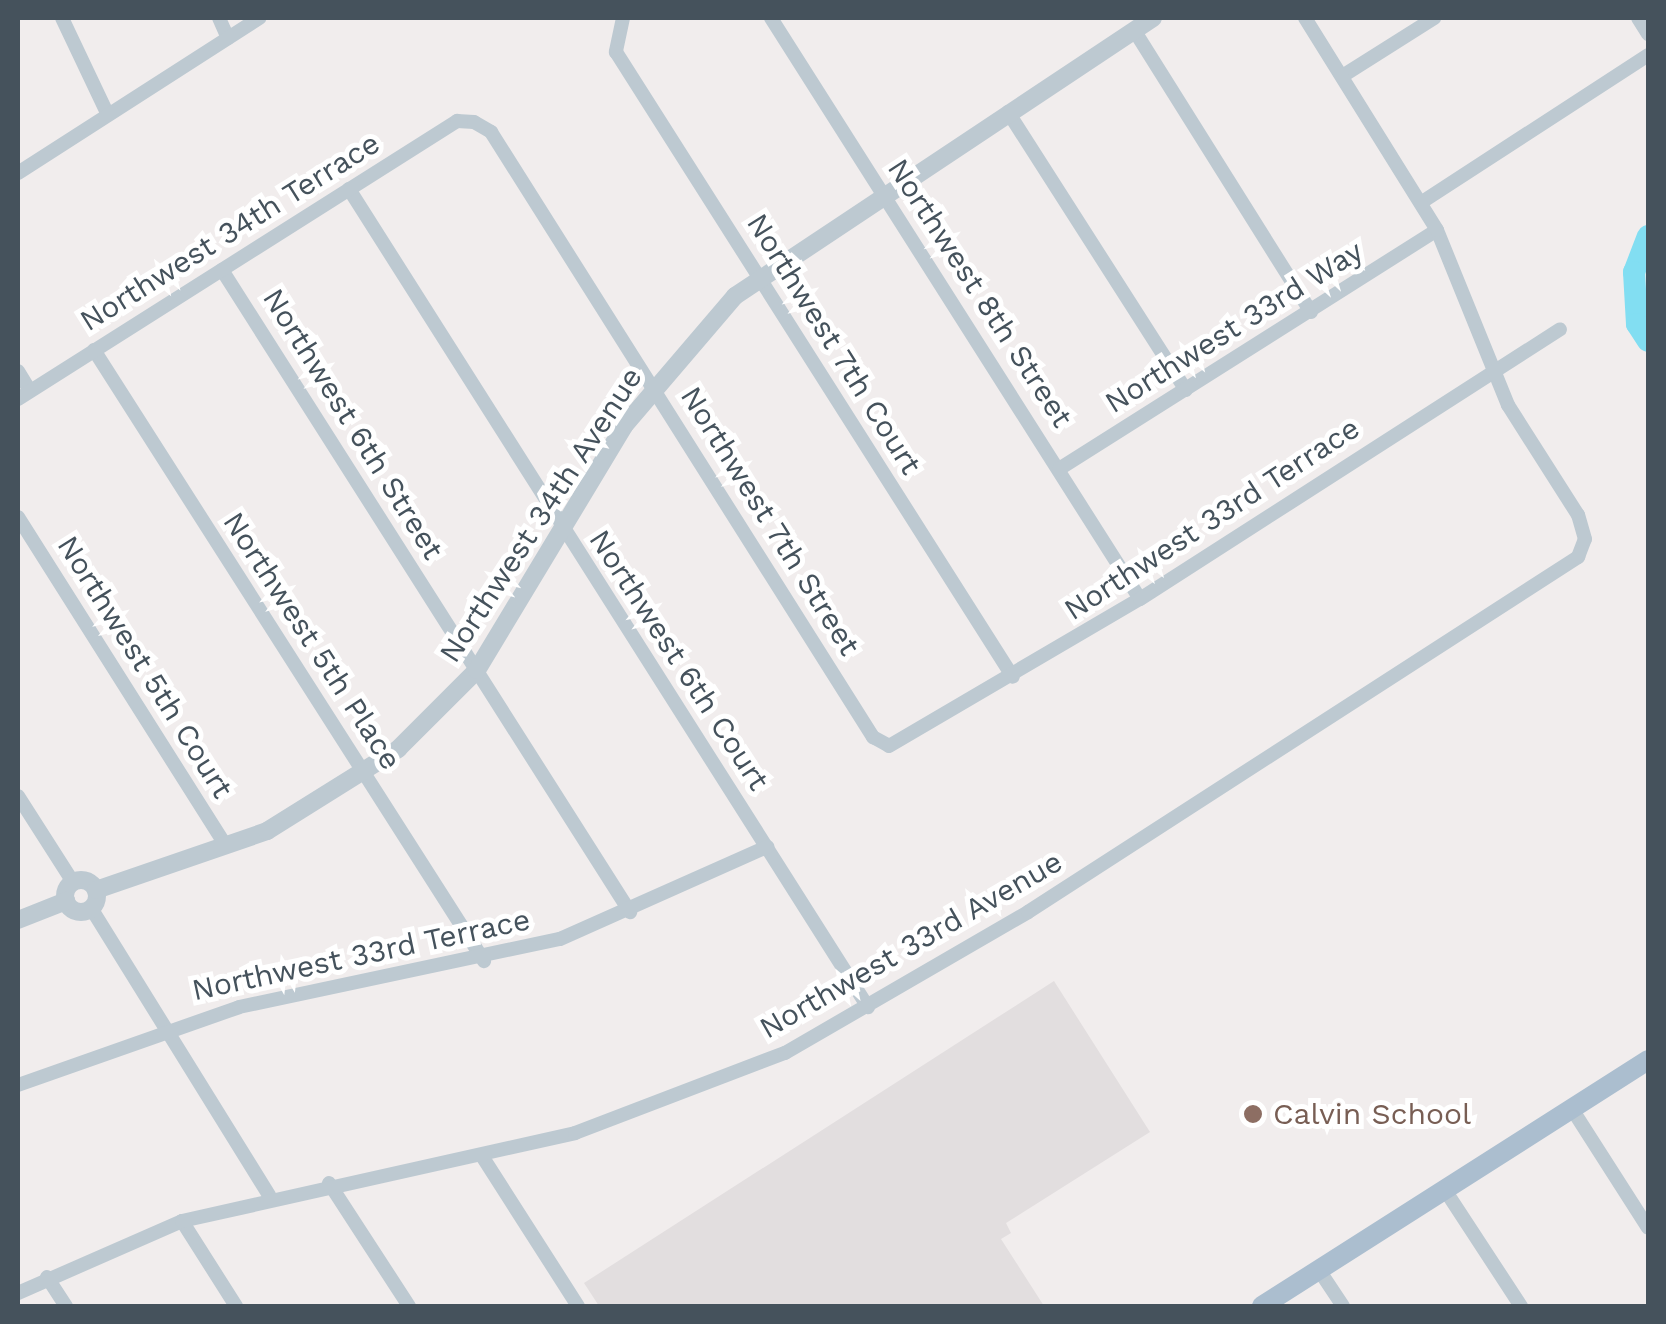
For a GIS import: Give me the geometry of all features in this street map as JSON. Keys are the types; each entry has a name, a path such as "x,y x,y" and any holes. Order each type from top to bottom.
{"main road":[{"path":"1262,1306 1648,1060"}],"street":[{"path":"62,18 108,116"},
{"path":"218,18 228,38"},
{"path":"18,174 259,18"},
{"name":"Northwest 7th Court","path":"623,18 614,38 758,276 1013,677"},
{"name":"Northwest 8th Street","path":"771,18 1140,599"},
{"name":"Northwest 34th Avenue","path":"93,899 226,846 365,775 476,670 652,386 758,276 1153,18"},
{"path":"1305,18 1437,230 1492,370"},
{"path":"1344,75 1434,18"},
{"path":"1638,18 1648,34"},
{"path":"1134,30 1310,312"},
{"path":"1422,202 1648,55"},
{"path":"1008,112 1186,390"},
{"name":"Northwest 34th Terrace","path":"24,395 457,121 474,122"},
{"name":"Northwest 7th Street","path":"474,122 491,132 873,737 889,746"},
{"name":"Northwest 6th Court","path":"349,190 868,1007"},
{"name":"Northwest 33rd Way","path":"1059,469 1437,230"},
{"name":"Northwest 6th Street","path":"222,270 630,912"},
{"name":"Northwest 33rd Terrace","path":"889,746 1013,677 1140,599 1560,329"},
{"name":"Northwest 5th Place","path":"94,350 484,960"},
{"name":"Northwest 33rd Avenue","path":"18,1294 47,1277 182,1221 269,1195 482,1156 656,1106 786,1053 868,1007 1562,567 1585,539 1492,370"},
{"path":"18,371 24,395"},
{"name":"Northwest 5th Court","path":"18,517 226,846"},
{"path":"18,796 73,882 93,899 166,1028 269,1195"},
{"name":"Northwest 33rd Terrace","path":"18,1086 166,1028 484,960 630,912 767,847"},
{"path":"66,901 73,882"},
{"path":"18,920 66,901 93,899"},
{"path":"1572,1109 1648,1228"},
{"path":"482,1156 578,1306"},
{"path":"329,1183 409,1306"},
{"path":"1445,1190 1520,1306"},
{"path":"182,1221 236,1306"},
{"path":"1319,1270 1343,1306"},
{"path":"47,1277 66,1306"}],"shaded area":[{"path":"1054,981 1150,1132 1006,1223 1011,1233 1001,1239 1044,1306 599,1306 584,1283"}],"waterway":[{"path":"1648,236 1634,272 1637,324 1648,341"}],"place":[{"name":"Calvin School","path":"1253,1114"}]}
